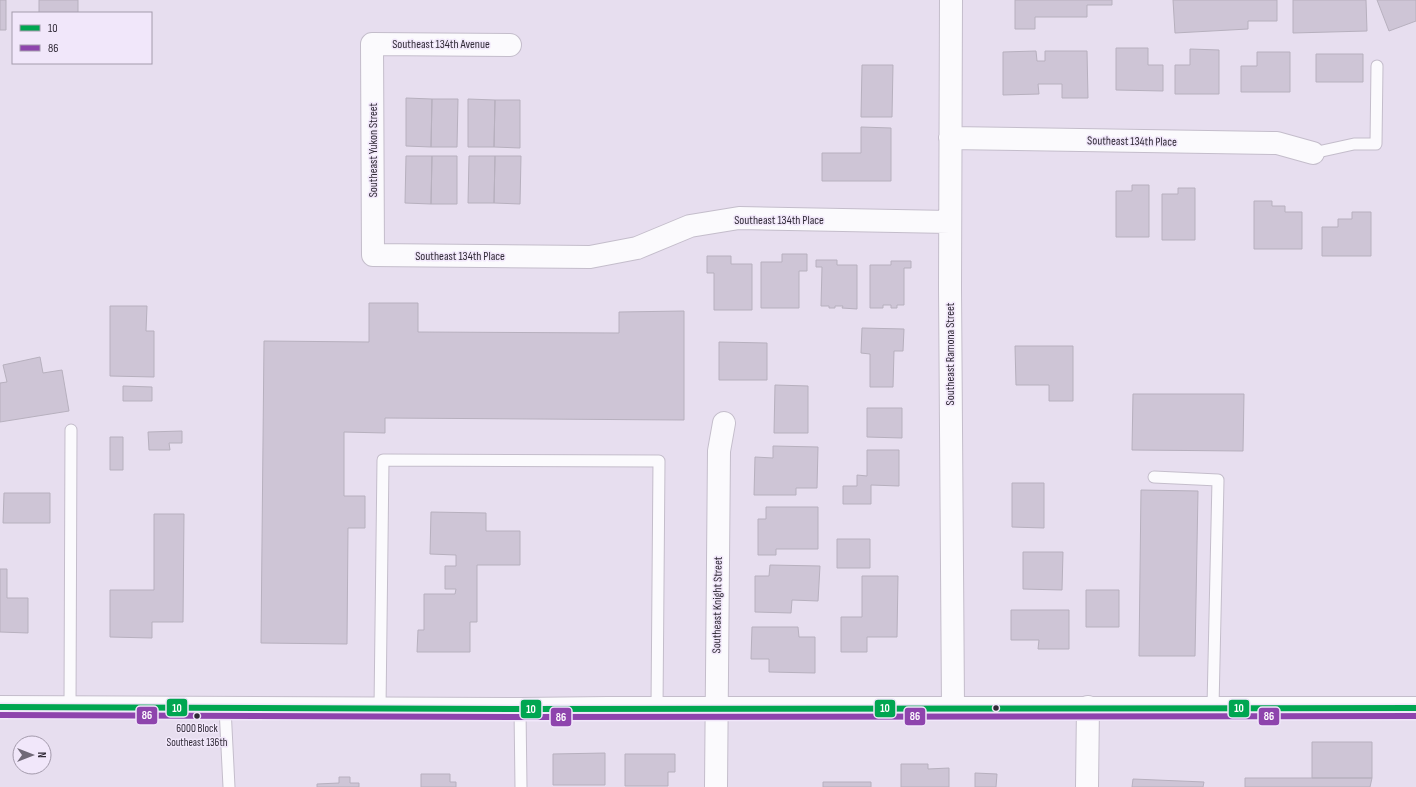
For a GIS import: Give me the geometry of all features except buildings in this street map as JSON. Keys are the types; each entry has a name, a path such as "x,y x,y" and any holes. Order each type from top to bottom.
{"street":[{"name":"Southeast Ramona Street","path":"951,0 950,222 953,707"},
{"name":"Southeast 134th Avenue","path":"372,44 510,45"},
{"name":"Southeast Yukon Street","path":"372,44 373,255"},
{"name":"Southeast 134th Place","path":"950,138 1277,143 1313,153"},
{"name":"Southeast 134th Place","path":"373,255 590,257 636,248 690,226 739,218 950,222"},
{"name":"Southeast Knight Street","path":"716,787 719,451 724,423"},
{"path":"0,707 520,709 953,707 1416,708"},
{"path":"1087,787 1088,707"}],"lane":[{"path":"1313,153 1354,144 1376,144 1377,66"},
{"path":"70,707 71,430"},
{"path":"380,708 382,460 659,461 658,708"},
{"path":"1154,477 1218,480 1213,707"},
{"path":"225,708 229,787"},
{"path":"520,709 521,787"}],"transit line":[{"name":"10","path":"0,707 520,709 1416,708"},
{"name":"86","path":"0,715 520,717 1416,716"}],"place":[{"name":"6000 Block Southeast 136th","path":"197,716"}]}
